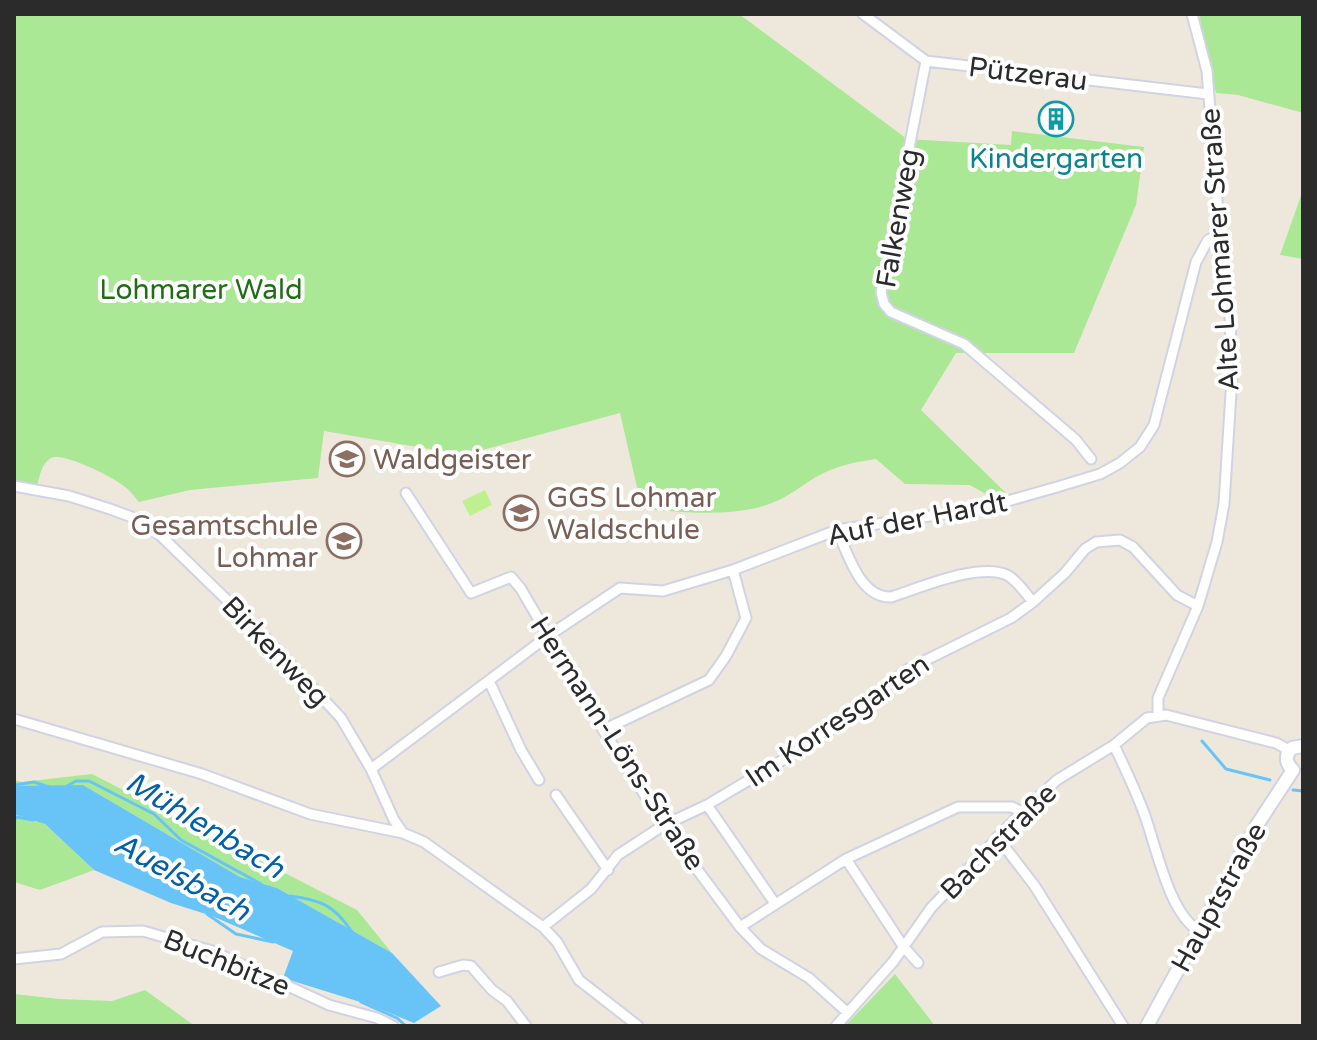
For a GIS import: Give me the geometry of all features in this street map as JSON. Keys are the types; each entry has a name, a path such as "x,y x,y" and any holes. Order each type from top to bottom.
{"main road":[{"path":"1298,770 1287,762 1289,750 1303,746"},
{"name":"Hauptstraße","path":"1147,1026 1282,785 1298,770"}],"street":[{"path":"863,14 926,61"},
{"name":"Alte Lohmarer Straße","path":"1158,715 1158,698 1198,606 1217,542 1224,504 1232,377 1230,317 1208,94 1202,44 1192,14"},
{"name":"Pützerau","path":"926,61 1208,94"},
{"name":"Falkenweg","path":"926,61 881,292 884,304 891,312 964,344 1076,440 1091,459"},
{"name":"Auf der Hardt","path":"371,769 548,636 620,588 663,591 733,570 837,530 983,508 1100,474 1120,463 1140,447 1154,425 1196,262 1208,240 1220,234"},
{"name":"Birkenweg","path":"14,486 69,496 146,524 268,640 341,718 403,833"},
{"name":"Hermann-Löns-Straße","path":"406,493 471,593 511,577 664,825 740,927 761,949 809,978 848,1013"},
{"path":"837,530 856,570 871,592 879,597 891,597 986,571 1013,579 1033,602"},
{"name":"Im Korresgarten","path":"543,927 580,899 618,855 664,825 707,805 823,736 908,669 1011,618 1033,602 1065,573 1085,549 1096,542 1120,540 1133,547 1177,595 1198,606"},
{"path":"603,730 709,680 746,618 733,570"},
{"path":"489,681 521,750 539,780"},
{"path":"1158,715 1276,743 1289,750"},
{"name":"Bachstraße","path":"836,1026 931,908 1022,812 1057,780 1114,745 1136,725 1158,715"},
{"path":"14,719 202,774 310,814 403,833 424,842 543,927 557,942 579,980 638,1026"},
{"path":"1114,745 1143,810 1171,892 1187,923 1199,931"},
{"path":"556,795 608,870"},
{"path":"707,805 774,902"},
{"path":"740,927 774,902 846,859 958,807 1012,807 1022,812"},
{"path":"997,837 1034,885 1123,1026"},
{"path":"846,859 903,946 918,963"},
{"name":"Buchbitze","path":"14,959 61,954 102,932 143,931 212,951 329,1005 377,1018 393,1026"},
{"path":"439,972 463,965 471,966 492,990 501,995 526,1026"}],"green space":[{"name":"Lohmarer Wald","path":"14,14 739,14 907,139 1011,145 1012,131 1144,147 1136,205 1074,353 956,353 921,410 1007,494 991,497 970,485 905,484 876,459 830,470 779,500 747,510 712,513 642,509 620,413 464,455 324,431 318,478 190,490 139,502 126,488 107,476 65,458 51,458 45,464 37,486 14,481"},
{"path":"1199,14 1303,14 1303,113 1238,95 1216,93"},
{"path":"1303,190 1303,259 1280,255"},
{"path":"485,490 492,505 470,516 462,501"},
{"path":"92,774 357,910 392,953 277,888 240,877 83,785 14,788 14,780 22,782"},
{"path":"14,814 45,824 94,870 40,890 14,882"},
{"path":"895,974 935,1026 845,1026"},
{"path":"145,990 195,1026 14,1026 14,994 112,1001"}],"water":[{"path":"83,785 240,877 277,888 392,953 441,1006 414,1023 370,1005 283,978 293,951 94,870 45,824 14,814 15,786"}],"waterway":[{"name":"Auelsbach","path":"1202,741 1226,769 1270,780"},
{"name":"Mühlenbach","path":"67,786 76,781 89,781 154,814 181,840 261,884"},
{"name":"Mühlenbach","path":"14,785 34,782 49,787"},
{"name":"Auelsbach","path":"1293,790 1303,791"},
{"name":"Auelsbach","path":"14,820 17,817 33,820"},
{"name":"Mühlenbach","path":"290,896 326,905 352,932"},
{"name":"Auelsbach","path":"207,914 236,934 273,942"},
{"name":"Auelsbach","path":"361,1002 397,1018 406,1026"}],"place":[{"name":"Kindergarten","path":"1056,119"},
{"name":"Waldgeister","path":"347,459"},
{"name":"GGS Lohmar Waldschule","path":"521,513"},
{"name":"Gesamtschule Lohmar","path":"344,541"}]}
